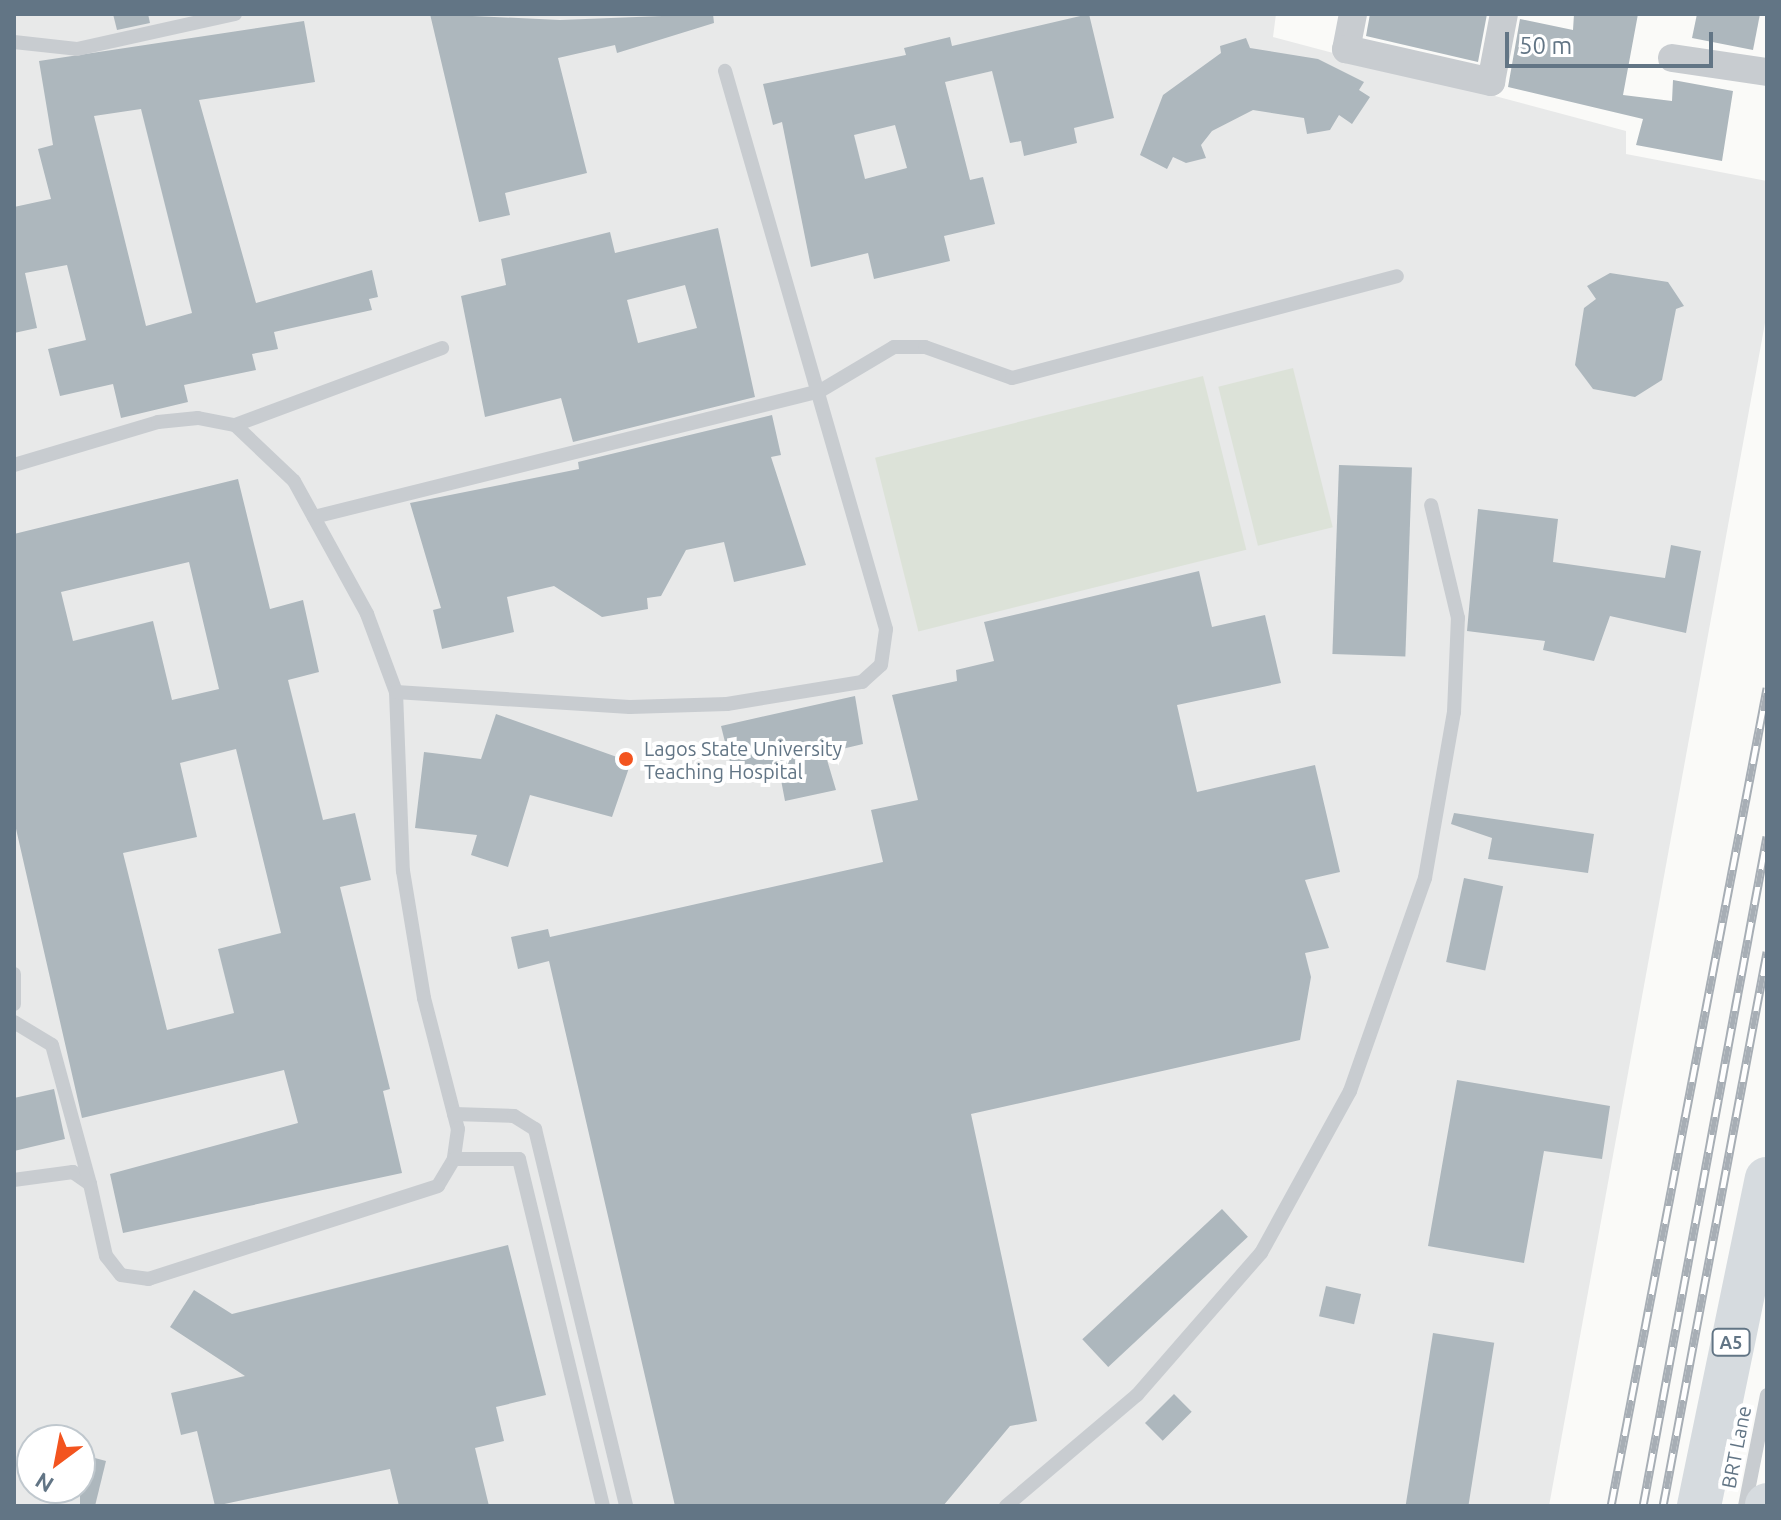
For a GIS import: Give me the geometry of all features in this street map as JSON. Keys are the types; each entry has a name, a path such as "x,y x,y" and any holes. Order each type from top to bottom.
{"highway":[{"name":"A5","path":"1699,1506 1767,1179"}],"street":[{"path":"1353,14 1346,49 1491,82 1504,14"},
{"path":"1672,58 1767,72"}],"lane":[{"path":"14,42 77,49 235,14"},
{"path":"396,692 630,707 727,704 862,682 881,665 886,629 820,391 725,71"},
{"path":"314,517 820,391 894,347 925,347 1012,378 1397,276"},
{"path":"14,465 158,422 235,425 442,348"},
{"path":"14,1022 52,1045 106,1256 121,1275 149,1279 410,1200 438,1186 454,1159 454,1114 424,998 403,871 396,692 367,614 314,517 266,447 235,425"},
{"path":"1006,1506 1137,1395 1261,1253 1350,1091 1425,878 1454,712 1458,618 1431,505"},
{"path":"14,974 14,1004"},
{"path":"454,1114 514,1116 535,1129 626,1506"},
{"path":"454,1159 519,1159 603,1506"},
{"path":"14,1180 73,1172 90,1184"},
{"name":"BRT Lane","path":"1745,1506 1767,1395"}],"shaded area":[{"path":"14,14 1276,14 1273,37 1626,131 1626,154 1767,181 1767,312 1549,1506 14,1506"},
{"path":"1293,368 1333,527 1258,546 1218,387"},
{"path":"1203,376 1246,550 918,631 875,458"}],"building":[{"path":"113,14 148,14 150,23 117,30"},
{"path":"430,14 560,20 713,14 714,23 617,53 615,45 558,58 587,173 505,193 510,215 479,222"},
{"path":"1089,14 1114,118 1074,128 1077,143 1024,156 1021,141 1010,143 992,71 945,82 970,180 983,177 995,224 944,236 950,261 874,279 868,253 811,267 782,122 773,125 763,84 906,55 904,48 950,37 952,46","holes":["895,125 907,168 865,179 854,135"]},
{"path":"1370,14 1487,14 1478,62 1366,36"},
{"path":"1574,14 1638,14 1623,95 1672,101 1673,80 1733,91 1722,161 1636,145 1643,119 1508,87 1520,19 1573,30"},
{"path":"1697,14 1760,14 1753,50 1692,38"},
{"path":"304,21 315,82 199,100 256,303 372,270 378,297 369,299 372,310 274,332 278,349 252,354 256,370 184,385 188,402 121,418 113,384 60,396 48,349 86,340 67,265 25,273 37,328 14,333 14,207 51,199 38,149 53,145 39,61","holes":["141,109 192,313 146,326 94,116"]},
{"path":"1246,38 1250,48 1318,59 1364,82 1359,90 1370,97 1352,124 1339,115 1330,130 1307,134 1304,118 1253,110 1212,131 1201,145 1206,158 1186,163 1173,157 1167,169 1140,155 1163,95 1221,53 1220,46"},
{"path":"718,228 755,397 573,442 561,398 485,417 461,296 506,285 501,259 610,232 615,253","holes":["685,285 697,328 638,343 627,300"]},
{"path":"1610,273 1668,282 1684,306 1676,309 1662,380 1635,397 1593,389 1575,365 1584,308 1596,299 1587,286"},
{"path":"772,415 781,455 771,457 806,565 734,582 724,542 686,550 661,596 647,598 648,609 602,617 554,586 507,597 514,632 442,649 433,610 441,608 410,503 579,469 578,462"},
{"path":"1339,465 1412,468 1405,656 1332,654"},
{"path":"238,479 270,609 303,600 319,672 288,680 323,820 355,813 371,880 340,887 390,1089 383,1091 402,1173 123,1233 110,1174 298,1123 284,1070 82,1118 14,820 14,534","holes":["189,562 219,689 172,700 153,621 73,641 61,592","236,749 281,933 218,949 234,1013 167,1030 123,853 197,837 180,763"]},
{"path":"1478,509 1558,519 1553,562 1665,578 1671,545 1701,551 1686,633 1610,616 1594,661 1543,650 1545,641 1467,631"},
{"path":"1199,571 1212,627 1265,615 1281,683 1177,705 1197,792 1315,765 1340,872 1305,880 1329,948 1305,953 1311,977 1300,1040 971,1114 1037,1421 1010,1426 943,1506 675,1506 549,961 518,969 511,937 548,929 550,937 883,862 871,810 918,800 892,695 957,681 956,670 994,661 984,622"},
{"path":"855,696 863,744 825,753 836,790 785,801 778,764 733,774 721,726"},
{"path":"496,714 631,762 612,817 530,795 508,867 471,855 477,835 415,828 424,752 481,759"},
{"path":"1454,813 1594,834 1588,873 1488,859 1492,838 1451,824"},
{"path":"1464,878 1503,886 1485,970 1446,962"},
{"path":"1457,1080 1610,1106 1602,1159 1544,1151 1524,1263 1428,1246"},
{"path":"54,1089 65,1139 14,1151 14,1098"},
{"path":"1222,1209 1248,1237 1108,1367 1082,1339"},
{"path":"508,1245 546,1395 496,1407 504,1441 475,1448 489,1506 399,1506 390,1469 215,1506 197,1431 181,1435 171,1393 245,1376 170,1327 194,1290 232,1314"},
{"path":"1326,1286 1361,1294 1354,1324 1319,1316"},
{"path":"1433,1333 1494,1343 1468,1506 1406,1506"},
{"path":"1174,1394 1192,1412 1163,1441 1145,1423"},
{"path":"96,1458 106,1461 96,1502"}],"railway":[{"path":"1611,1506 1767,688"},
{"path":"1643,1506 1767,836"},
{"path":"1663,1506 1767,952"}],"place":[{"name":"Lagos State University Teaching Hospital","path":"626,759"}]}
